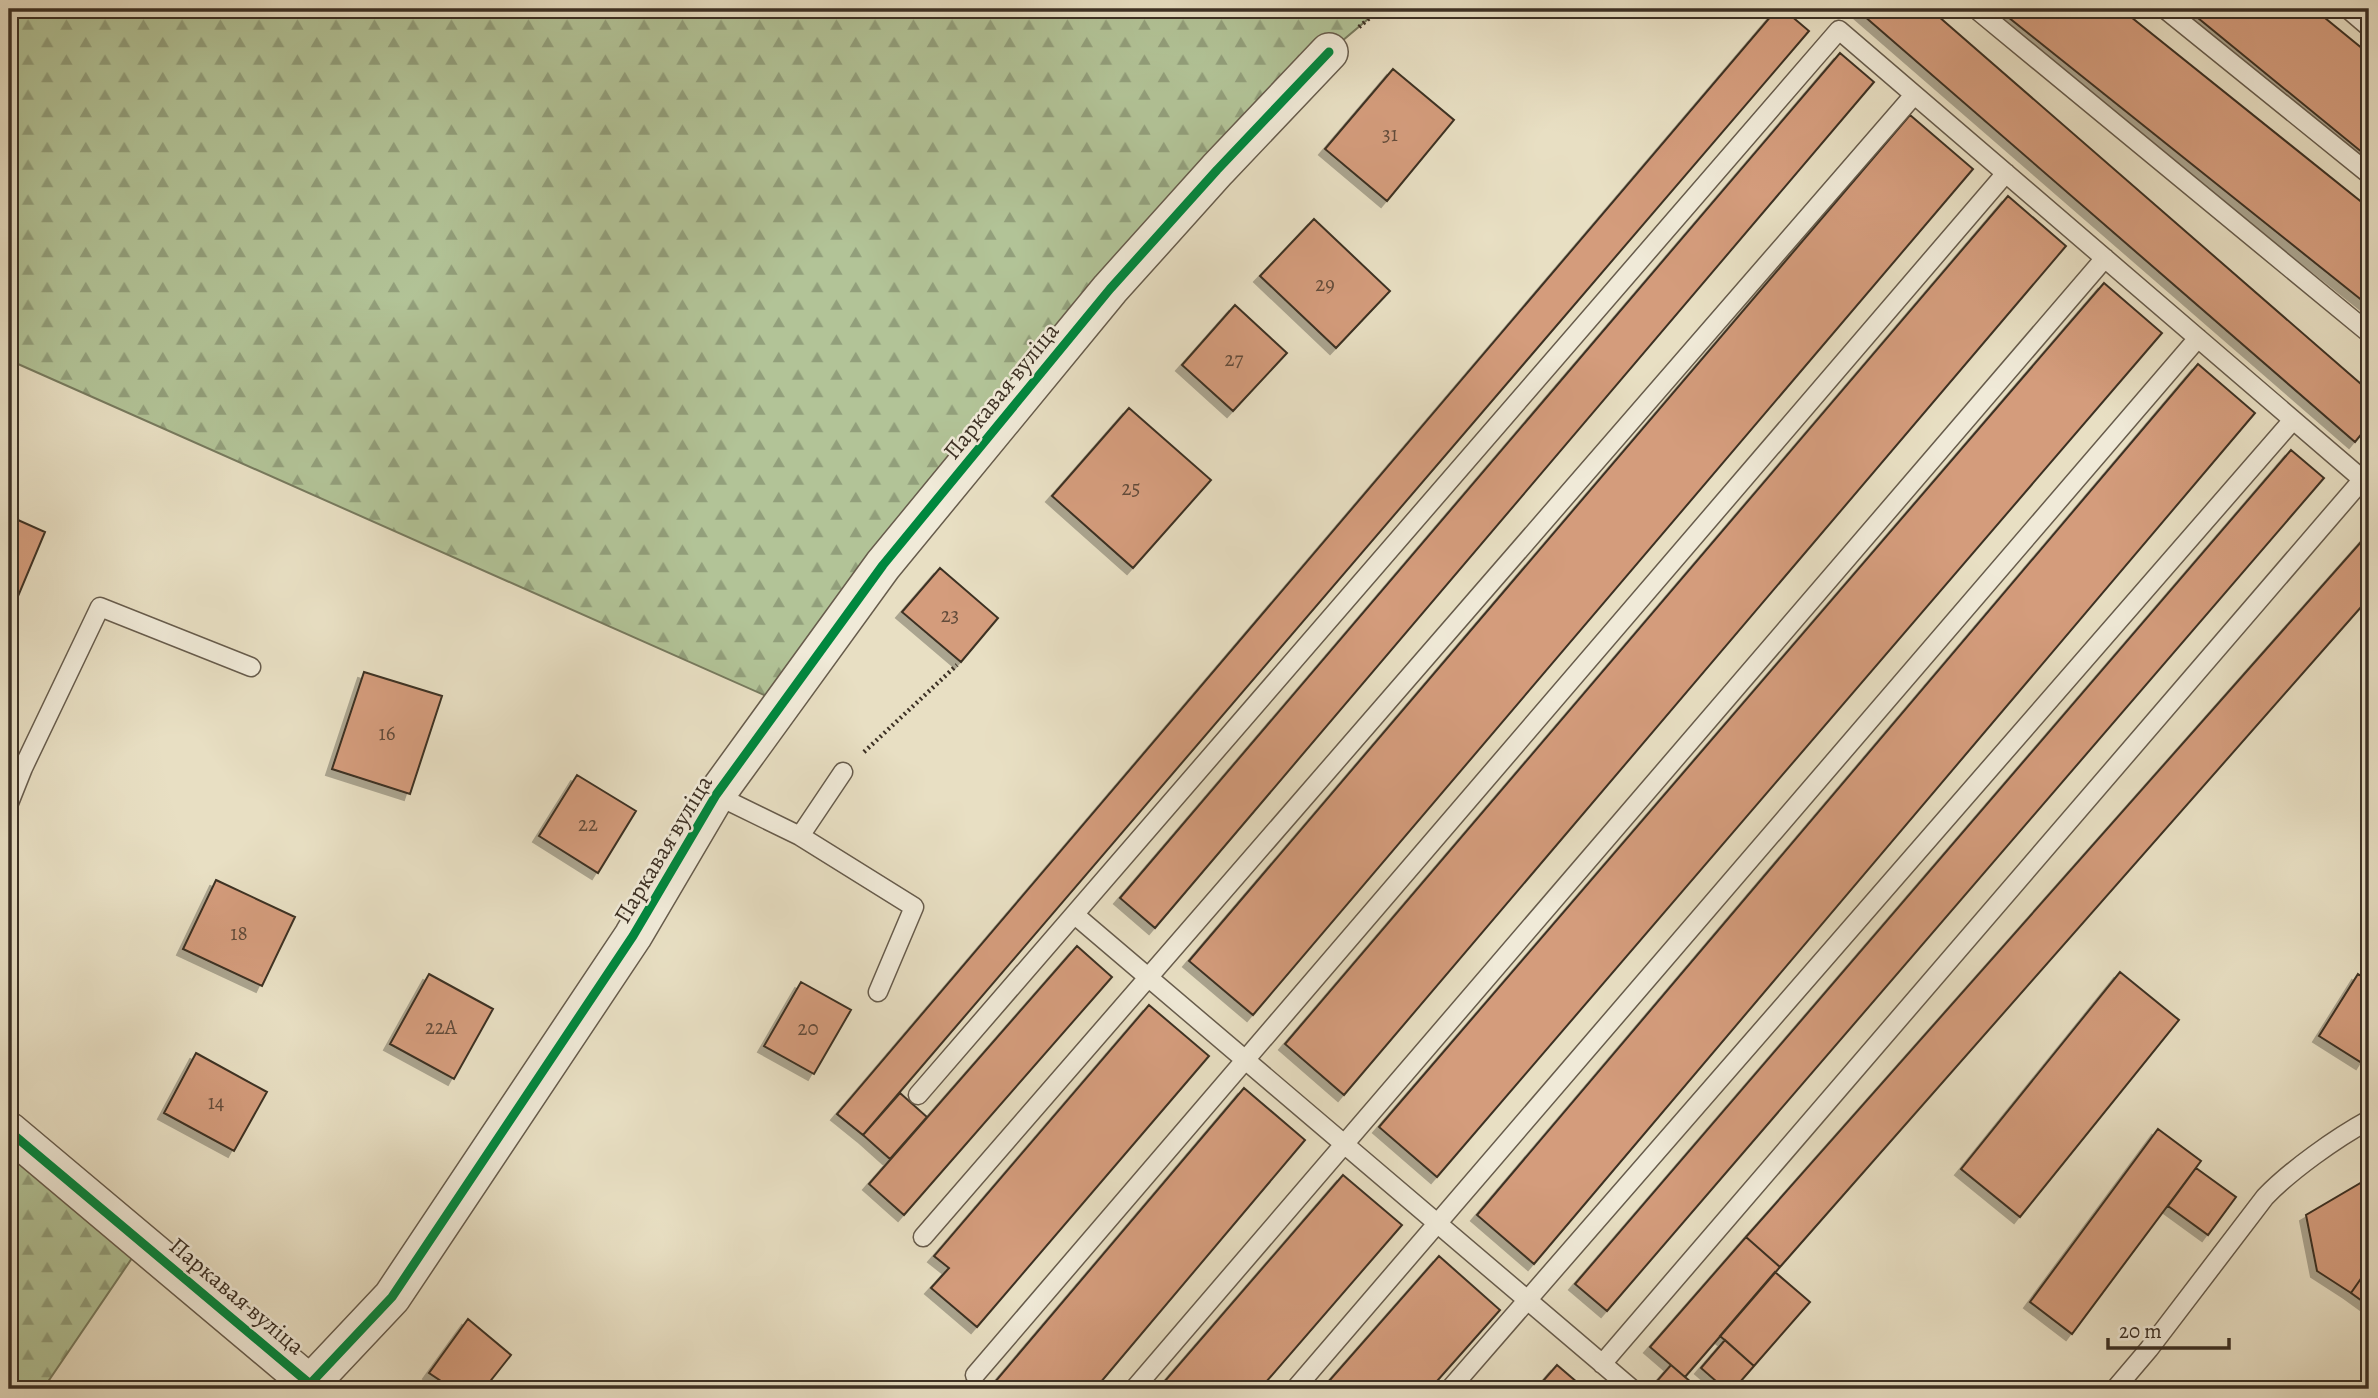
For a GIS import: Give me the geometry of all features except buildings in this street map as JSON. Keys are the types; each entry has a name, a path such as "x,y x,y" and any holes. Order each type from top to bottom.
{"street":[{"name":"Паркавая вуліца","path":"9,1131 313,1387 392,1297 633,936 716,795 883,565 1102,299 1217,170 1329,52"}],"lane":[{"path":"1976,9 2369,333"},
{"path":"2165,9 2369,174"},
{"path":"2348,9 2369,27"},
{"path":"918,1095 1839,30 2293,419 2366,475 1602,1364"},
{"path":"923,1237 1914,95"},
{"path":"975,1375 2006,173"},
{"path":"1133,1389 2105,258"},
{"path":"1295,1389 2198,338"},
{"path":"1460,1386 1528,1301 2293,419"},
{"path":"9,803 100,607 251,667"},
{"path":"800,836 843,772"},
{"path":"716,795 800,836 914,907 878,992"},
{"path":"1075,915 1632,1389"},
{"path":"2115,1389 2271,1191 2354,1128 2369,1120"}],"path":[{"path":"843,772 957,665"}],"green space":[{"path":"9,9 1380,9 1329,52 782,703 9,360"},
{"path":"9,1131 143,1242 43,1389 9,1389"}],"cycle path":[{"path":"9,1131 310,1384 392,1297 633,936 716,795 883,565 1110,289 1217,170 1329,52"}]}
